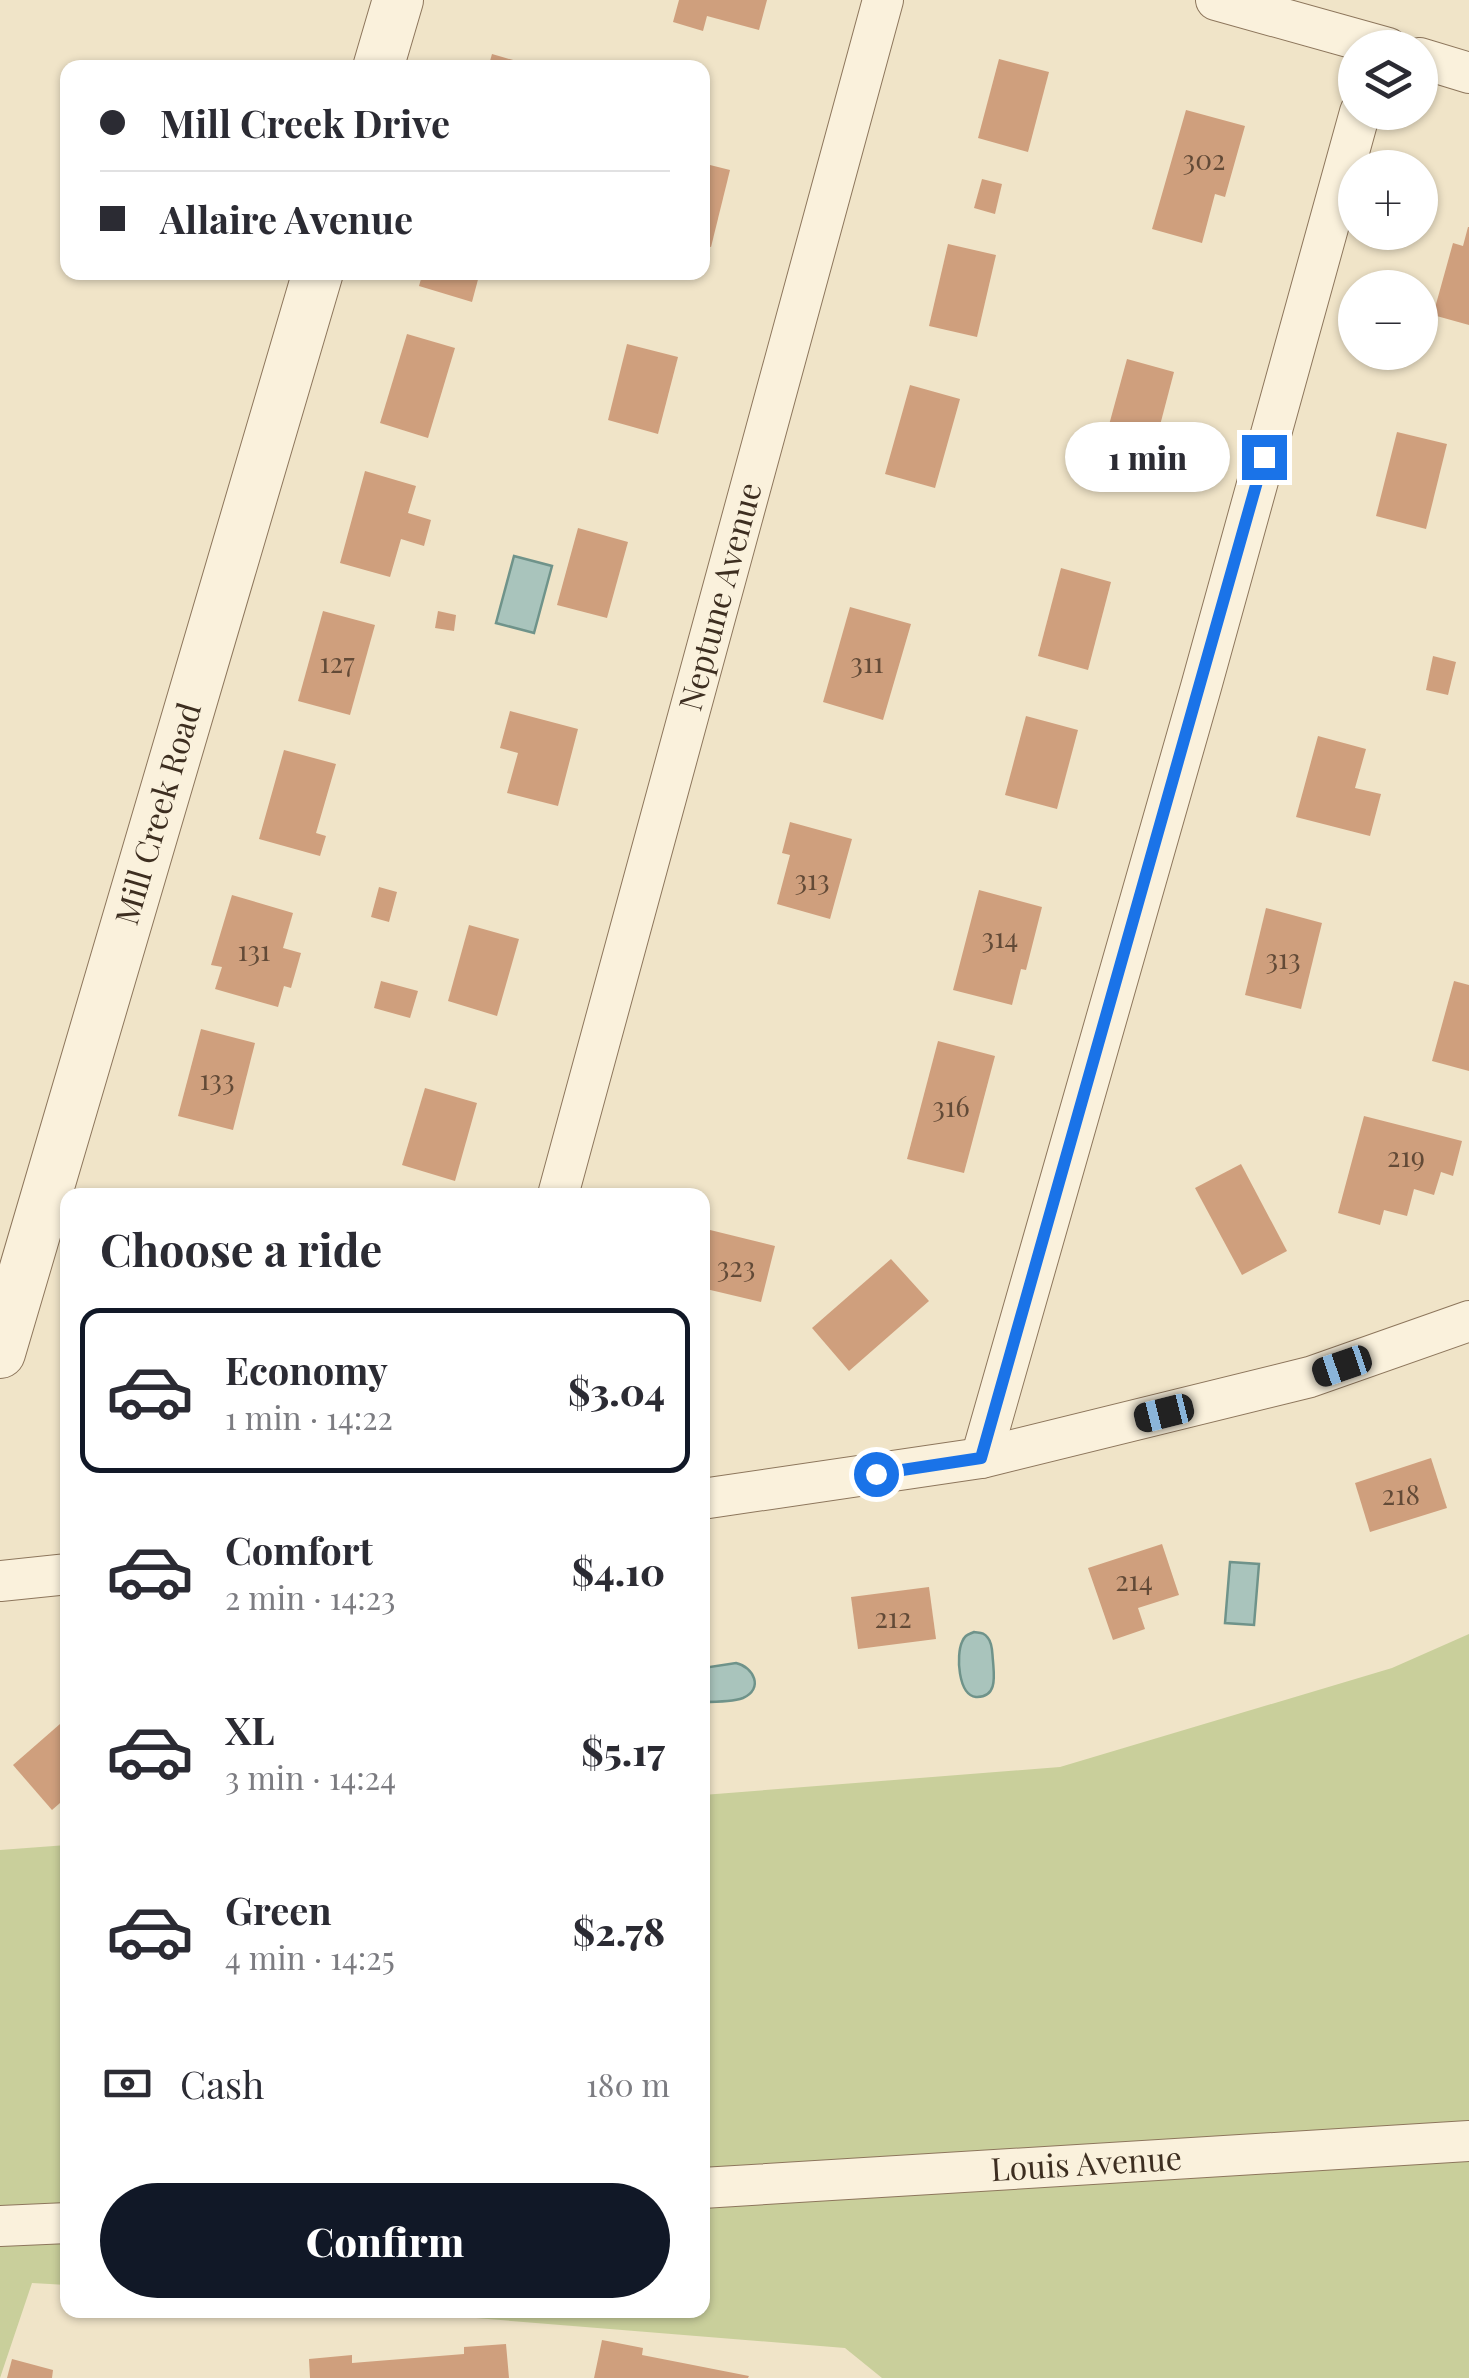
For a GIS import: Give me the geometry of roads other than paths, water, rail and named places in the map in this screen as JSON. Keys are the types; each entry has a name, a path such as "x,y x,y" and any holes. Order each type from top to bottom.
{"street":[{"path":"380,60 398,0"},
{"name":"Neptune Avenue","path":"560,1188 883,0"},
{"path":"1216,0 1338,35"},
{"path":"1438,64 1469,73"},
{"path":"981,1458 1355,130"},
{"name":"Mill Creek Road","path":"0,1353 316,280"},
{"path":"710,1498 981,1458 1310,1377 1469,1321"},
{"path":"0,1581 60,1575"},
{"name":"Louis Avenue","path":"710,2188 1469,2141"},
{"path":"0,2226 60,2223"}],"water":[{"path":"514,556 552,566 534,633 496,623"},
{"path":"1230,1562 1259,1564 1254,1625 1225,1623"},
{"path":"974,1632 990,1640 994,1673 988,1694 976,1697 965,1689 959,1665 962,1642"},
{"path":"742,1665 752,1673 753,1689 743,1698 710,1702 710,1667"}]}
